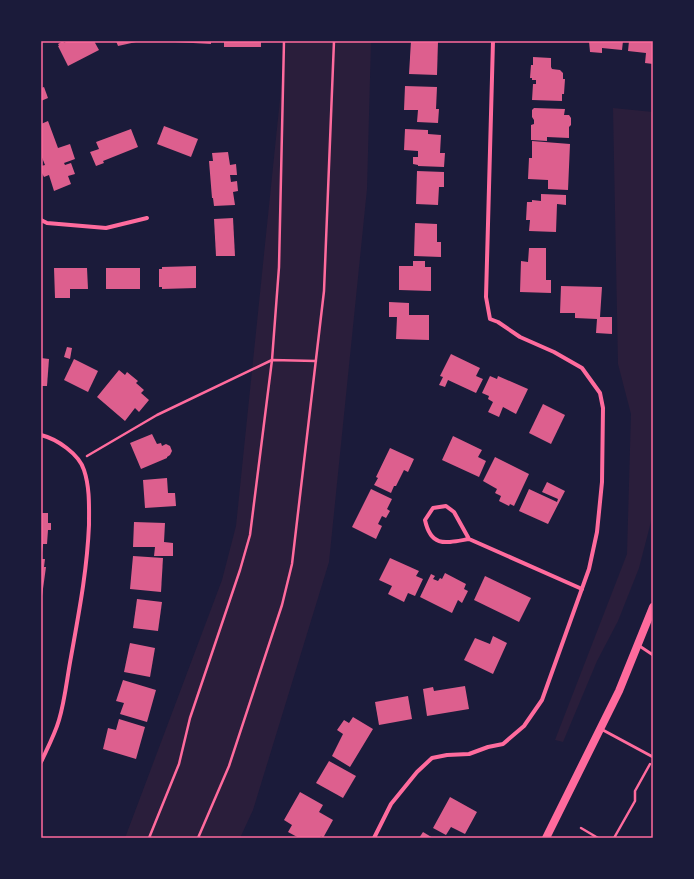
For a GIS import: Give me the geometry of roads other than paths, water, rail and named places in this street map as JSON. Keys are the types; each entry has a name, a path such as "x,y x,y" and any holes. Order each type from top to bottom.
{"main road":[{"path":"546,838 601,729 619,690 653,607"}],"street":[{"path":"374,838 391,804 417,772 432,758 447,755 469,754 503,744 524,726 542,700 589,569 597,532 602,482 603,408 600,393 582,368 554,352 520,337 498,322 490,319 486,297 493,41"},
{"path":"41,220 47,223 106,228 146,218"},
{"path":"41,435 50,437 60,443 79,460 84,470 88,489 89,508 88,551 84,591 59,721 41,762"},
{"path":"469,540 454,512 446,506 433,508 425,520 428,531 436,540 446,543 469,540 582,589"}],"lane":[{"path":"638,645 653,655"},
{"path":"601,729 653,758"}]}
